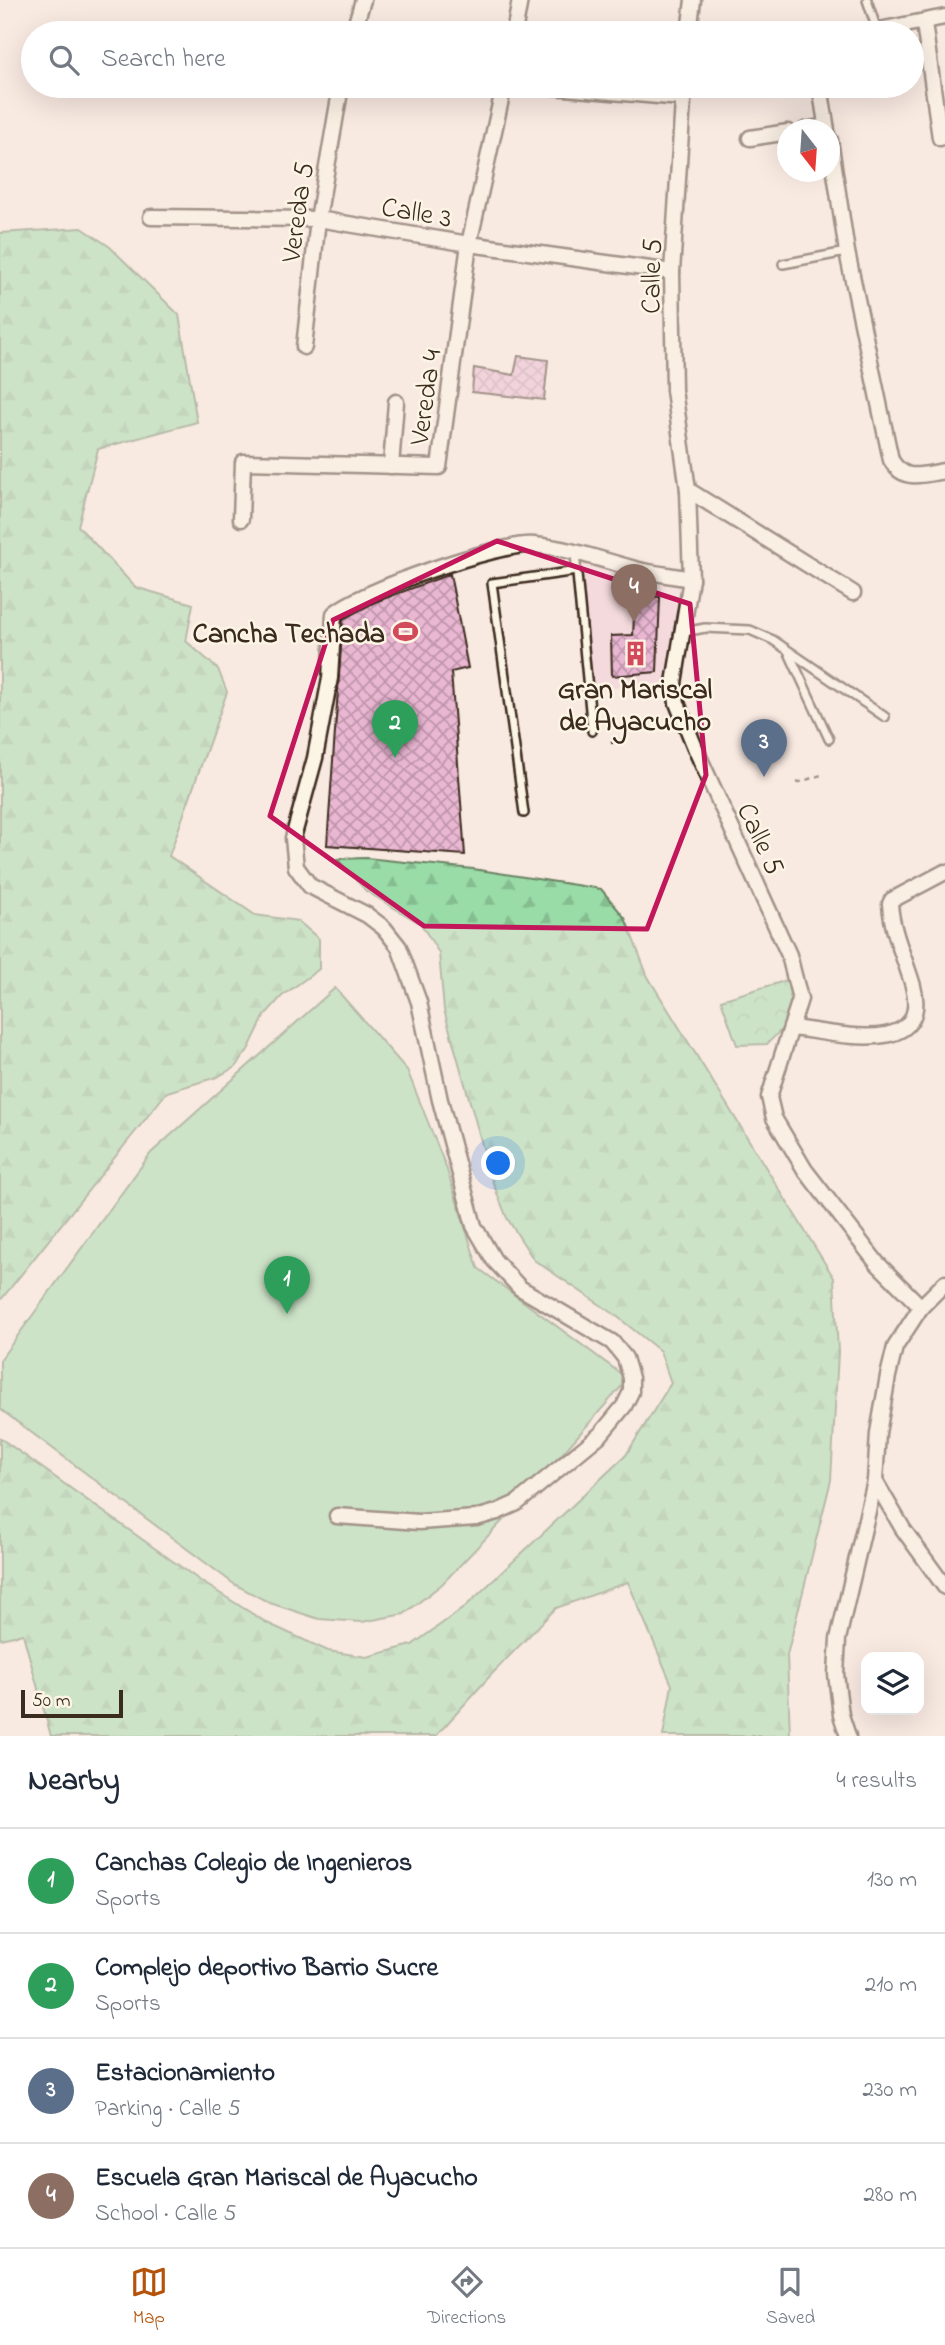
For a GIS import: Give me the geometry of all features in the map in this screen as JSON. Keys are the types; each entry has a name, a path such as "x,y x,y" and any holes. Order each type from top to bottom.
{"street":[{"path":"357,21 363,0"},
{"path":"516,21 520,0"},
{"path":"690,21 693,0"},
{"path":"940,138 924,23 945,17"},
{"name":"Vereda 5","path":"304,346 318,219 339,98"},
{"name":"Vereda 4","path":"241,519 243,462 439,467 469,244 501,98"},
{"name":"Calle 5","path":"683,98 672,272 674,390 688,490 691,579 684,632 676,665 674,683 677,703 720,807 789,955 800,999 769,1097 774,1118 805,1170 877,1263 921,1307"},
{"path":"822,98 825,119"},
{"path":"750,138 777,134"},
{"path":"835,182 847,252 891,460 897,470 908,476 945,471"},
{"name":"Calle 3","path":"151,217 318,219 469,244 672,272"},
{"path":"391,466 396,402"},
{"path":"688,490 853,593"},
{"path":"337,1516 419,1522 476,1518 517,1503 601,1434 624,1406 631,1392 631,1378 625,1358 612,1342 520,1288 494,1260 474,1226 440,1100 419,1002 399,947 384,928 367,915 310,886 296,867 293,838 318,745 330,678 334,614 343,606 376,590 454,563 532,544 691,579"},
{"path":"792,1028 871,1037 896,1034 910,1023 916,1006 913,986 895,934 890,907 892,900 945,872"},
{"path":"848,1736 841,1716 836,1674 838,1639 875,1481 878,1433 895,1346 921,1307 945,1283"},
{"path":"875,1481 903,1529 945,1587"}],"lane":[{"path":"867,0 870,21"},
{"path":"783,264 847,252"},
{"path":"575,552 592,731"},
{"path":"524,813 492,583 577,571"},
{"path":"684,632 705,628 750,630 773,640 885,717"},
{"path":"789,652 829,740"}],"path":[{"path":"611,743 625,739"},
{"path":"797,783 824,774"}],"highlighted area":[{"path":"497,541 690,604 706,775 647,929 424,926 270,816 333,620"}],"shaded area":[{"path":"582,554 691,579 674,683 588,690"}],"green space":[{"path":"82,228 110,247 179,315 197,422 98,449 78,526 135,587 193,604 186,641 218,669 227,692 169,856 255,915 298,921 319,939 319,969 282,996 265,1015 248,1050 235,1067 217,1077 167,1092 0,1301 0,233"},
{"path":"366,858 473,869 601,889 625,918 648,977 834,1278 838,1352 831,1480 787,1655 790,1736 663,1736 672,1685 628,1582 556,1608 436,1736 51,1736 23,1634 0,1639 0,1438 202,1582 267,1623 328,1651 367,1657 412,1645 465,1607 626,1455 671,1383 660,1351 614,1314 534,1260 507,1218 493,1183 444,1010 439,953 421,924 366,891 337,859"},
{"path":"788,980 793,1010 787,1023 767,1044 737,1045 721,1000"},
{"path":"335,988 407,1070 446,1167 478,1268 628,1379 510,1513 442,1584 404,1614 362,1622 319,1619 270,1603 234,1584 0,1409 0,1360 151,1153"}],"building":[{"path":"518,356 548,360 544,400 472,392 474,368 514,375"},
{"path":"450,574 468,668 451,672 465,855 327,845 343,619 375,602"},
{"path":"630,582 651,584 650,596 660,597 657,672 612,676 611,636 633,635 635,598 628,597"}],"place":[{"name":"Escuela Gran Mariscal de Ayacucho","path":"634,622"},
{"name":"Cancha Techada","path":"405,632"},
{"name":"Gran Mariscal de Ayacucho","path":"635,654"},
{"name":"Complejo deportivo Barrio Sucre","path":"395,758"},
{"name":"Estacionamiento","path":"764,777"},
{"name":"Canchas Colegio de Ingenieros","path":"287,1314"}]}
